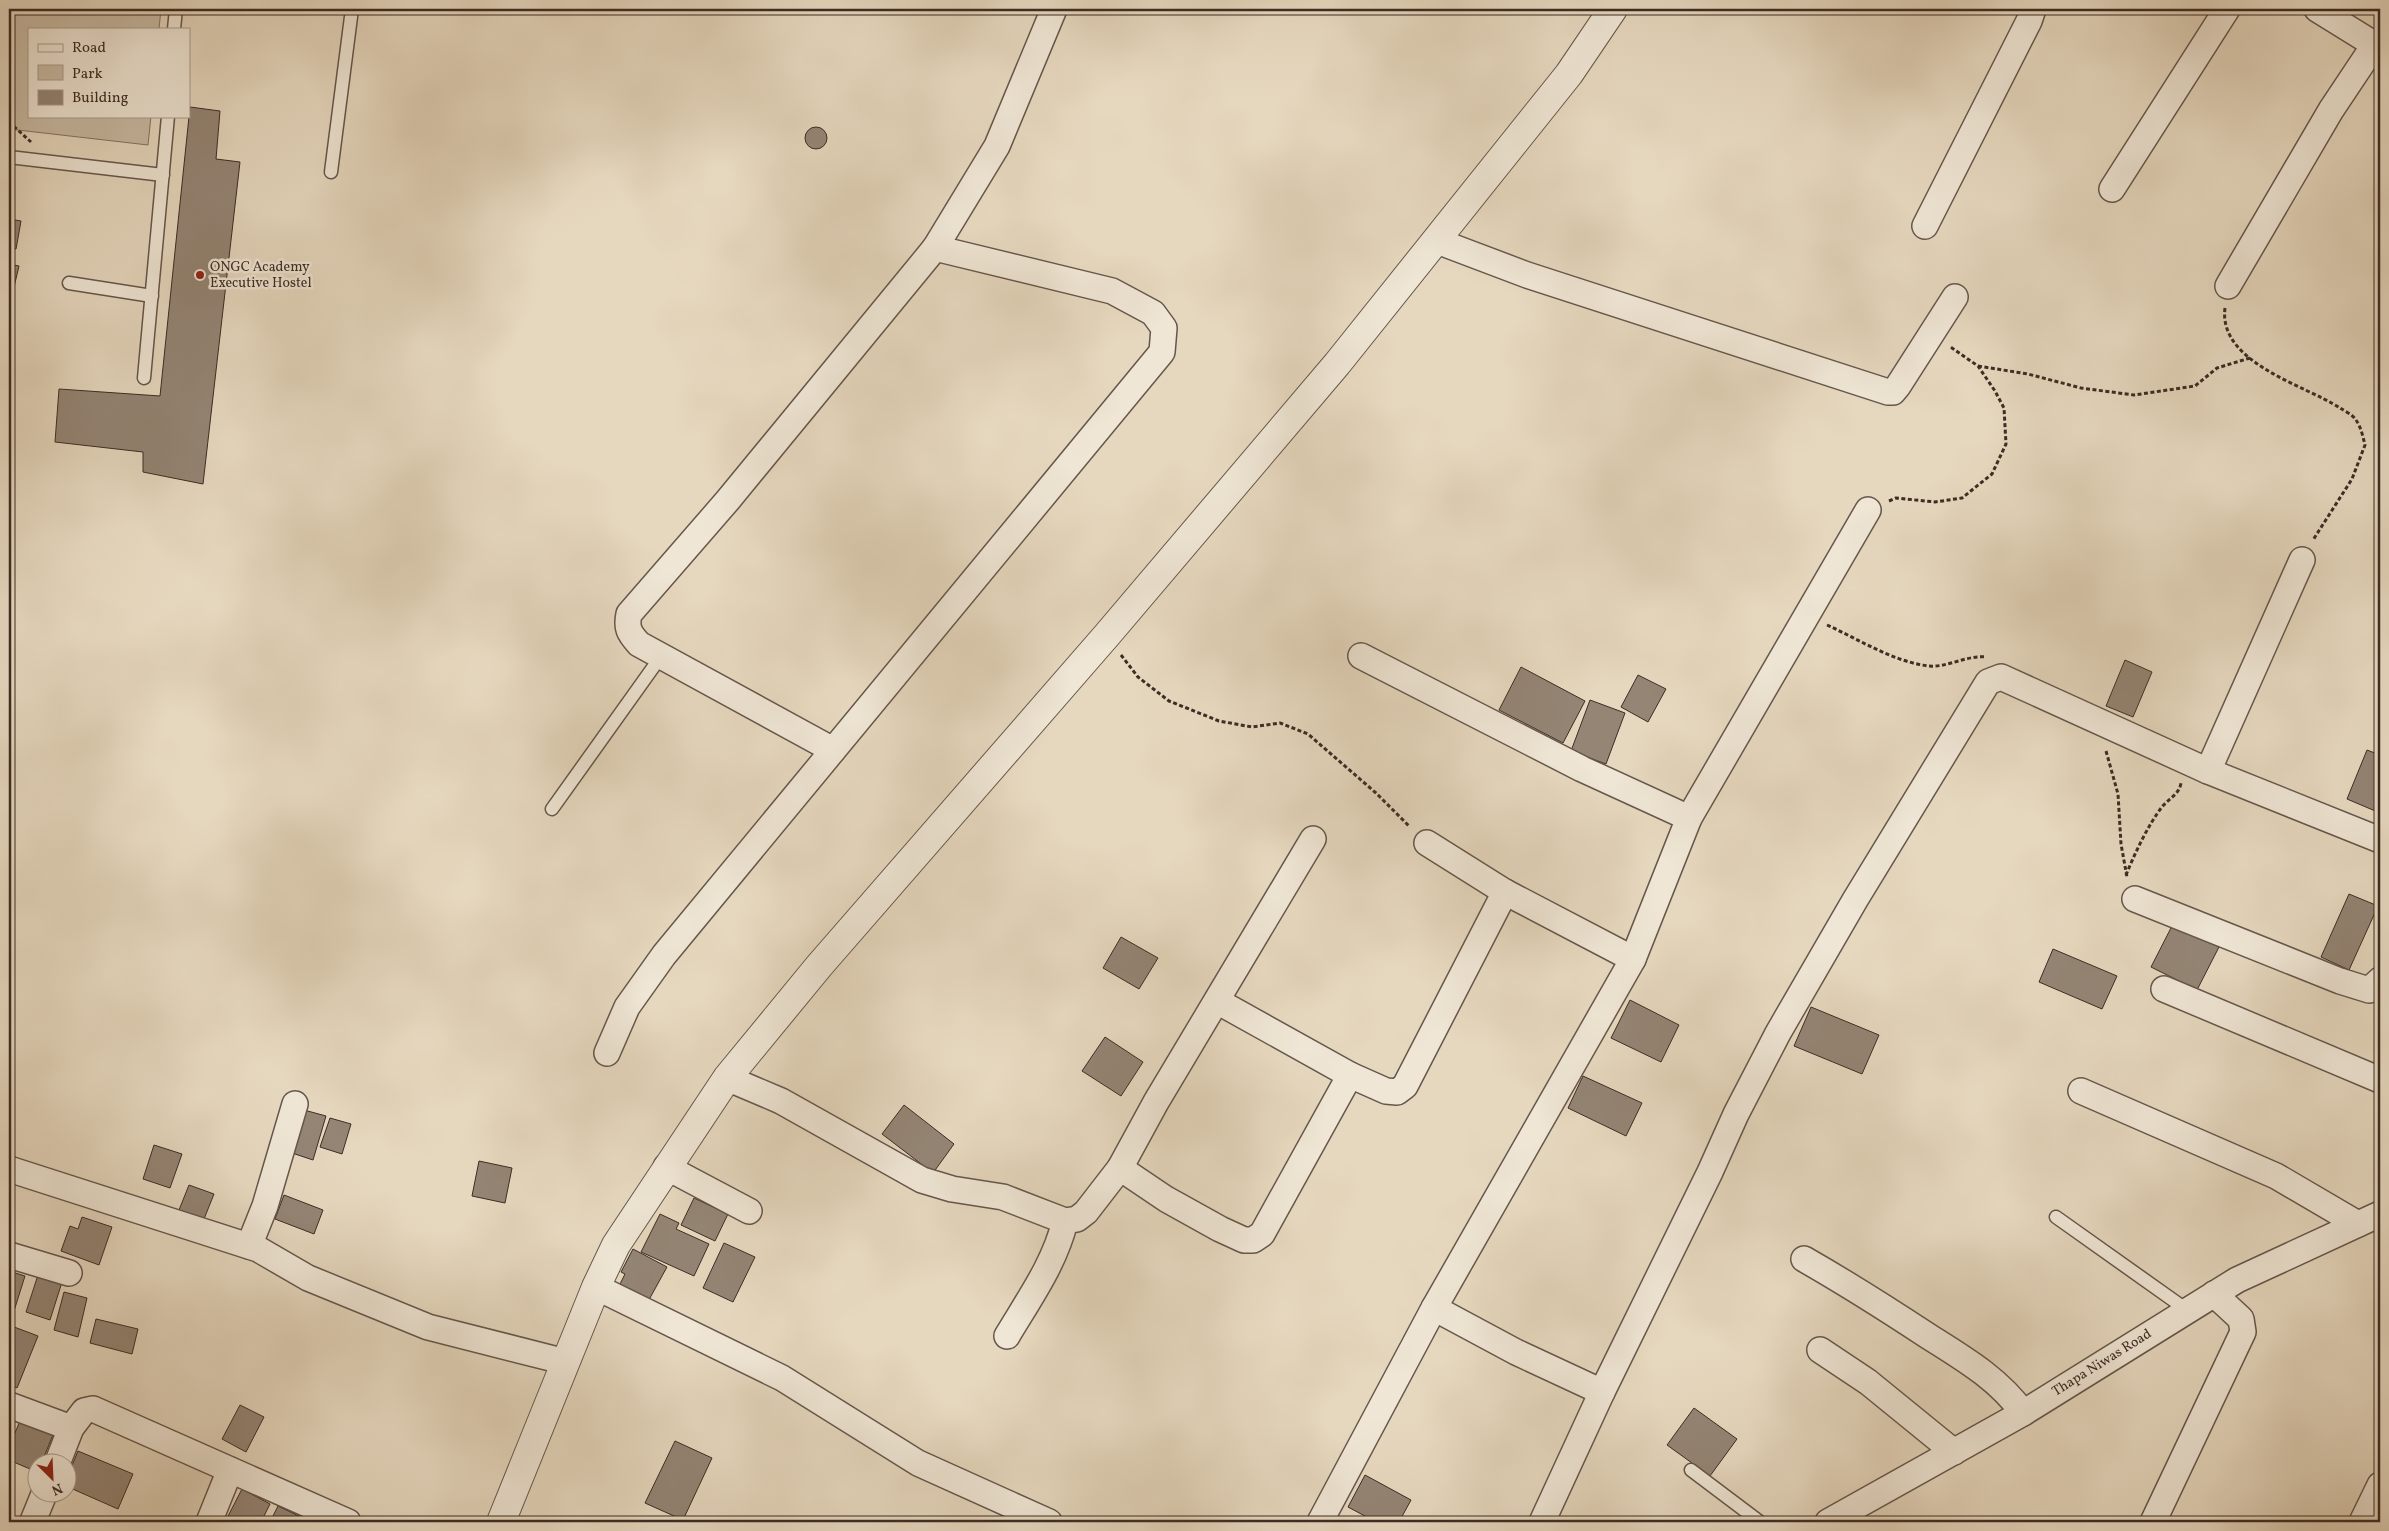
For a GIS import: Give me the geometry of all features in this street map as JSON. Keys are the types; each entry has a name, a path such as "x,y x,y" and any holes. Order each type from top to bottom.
{"street":[{"path":"833,750 639,644 631,635 626,625 630,614 734,492 936,248 998,146 1054,9"},
{"path":"500,1522 596,1287 616,1245 666,1167 728,1078 819,966 1107,635 1337,364 1569,74 1613,9"},
{"path":"1925,226 2029,21 2033,9"},
{"path":"2112,189 2227,9"},
{"path":"2228,286 2331,110 2377,46 2317,9"},
{"path":"1437,241 1527,275 1888,392 1893,392 1898,386 1955,298"},
{"path":"607,1052 627,1007 664,954 1162,352 1164,328 1154,313 1112,291 936,248"},
{"path":"1320,1522 1434,1308 1633,959 1688,818 1868,510"},
{"path":"2208,771 2302,560"},
{"path":"1361,656 1582,769 1688,818"},
{"path":"1542,1522 1602,1392 1710,1172 1736,1114 1778,1033 1854,900 1988,682 2001,677 2208,771 2380,840"},
{"path":"728,1078 781,1101 922,1180 952,1189 1003,1197 1065,1221 1077,1219 1086,1212 1120,1168 1156,1102 1313,840"},
{"path":"1426,843 1505,892 1633,959"},
{"path":"1217,1001 1350,1075 1386,1091 1397,1092 1406,1086 1505,892"},
{"path":"2135,899 2340,981 2369,990 2380,980"},
{"path":"2164,989 2380,1080"},
{"path":"1120,1168 1166,1199 1212,1224 1244,1240 1254,1240 1262,1234 1350,1075"},
{"path":"2081,1091 2276,1176 2369,1219"},
{"path":"249,1246 266,1206 295,1104"},
{"path":"666,1167 749,1211"},
{"path":"9,1169 258,1249 308,1278 428,1327 566,1362"},
{"name":"Thapa Niwas Road","path":"1828,1522 2023,1413 2237,1280 2369,1219"},
{"path":"1007,1336 1051,1263 1060,1242 1065,1221"},
{"path":"9,1255 69,1273"},
{"path":"1804,1259 1851,1286 1975,1366 2010,1395 2023,1413"},
{"path":"596,1287 782,1378 918,1463 1049,1522"},
{"path":"2153,1522 2243,1332 2241,1319 2214,1294"},
{"path":"1434,1308 1516,1352 1602,1392"},
{"path":"1820,1350 1868,1382 1954,1452"},
{"path":"9,1405 72,1428"},
{"path":"61,1454 72,1428 84,1411 92,1409 348,1522"},
{"path":"209,1522 230,1470"},
{"path":"2362,1522 2380,1485"},
{"path":"33,1521 40,1504"}],"lane":[{"path":"174,28 176,9"},
{"path":"331,172 352,9"},
{"path":"144,378 168,118"},
{"path":"9,157 163,175"},
{"path":"69,283 152,296"},
{"path":"552,809 662,656"},
{"path":"2056,1217 2187,1310"},
{"path":"1691,1470 1760,1522"}],"path":[{"path":"2228,286 2223,321 2239,350 2281,380 2326,398 2356,418 2365,445 2352,479 2332,508 2302,560"},
{"path":"1868,510 1896,498 1935,502 1962,498 1992,474 2006,444 2004,408 1978,366 1931,333"},
{"path":"1978,366 2028,374 2082,388 2134,395 2195,386 2217,368 2250,358"},
{"path":"1806,616 1881,652 1929,666 1976,656 1986,657 2001,677"},
{"path":"1107,635 1138,677 1169,701 1219,721 1252,727 1280,723 1308,734 1376,793 1426,843"},
{"path":"2101,724 2118,794 2121,844 2126,874 2135,899"},
{"path":"2126,874 2134,855 2162,807 2180,791 2186,761"}],"green space":[{"path":"9,9 161,9 159,28 28,28 28,118 151,118 148,145 9,129"}],"building":[{"name":"ONGC Academy Executive Hostel","path":"190,107 220,111 216,159 240,162 203,484 143,472 143,452 55,442 59,389 160,396"},
{"path":"816,127 824,130 827,138 824,146 816,149 808,146 805,138 808,130"},
{"path":"9,219 21,221 16,249 9,248"},
{"path":"9,264 19,266 14,287 9,291"},
{"path":"2125,660 2152,672 2133,717 2106,706"},
{"path":"1521,667 1585,701 1563,743 1499,710"},
{"path":"1638,675 1666,689 1648,722 1621,707"},
{"path":"1590,700 1625,713 1606,764 1571,751"},
{"path":"2367,750 2380,755 2380,813 2347,799"},
{"path":"2349,894 2378,906 2349,970 2321,957"},
{"path":"2173,924 2219,947 2197,990 2151,967"},
{"path":"1121,937 1158,958 1139,989 1103,968"},
{"path":"2053,949 2117,976 2102,1009 2039,982"},
{"path":"1630,1000 1679,1025 1661,1062 1611,1038"},
{"path":"1811,1007 1879,1035 1862,1074 1794,1046"},
{"path":"1105,1037 1143,1062 1121,1096 1082,1071"},
{"path":"1583,1076 1642,1103 1626,1136 1568,1108"},
{"path":"904,1105 954,1144 933,1173 882,1134"},
{"path":"304,1110 326,1116 313,1160 292,1153"},
{"path":"330,1118 351,1124 342,1154 320,1147"},
{"path":"154,1145 182,1154 170,1188 143,1179"},
{"path":"479,1161 512,1168 505,1203 472,1196"},
{"path":"189,1185 214,1194 204,1219 179,1210"},
{"path":"284,1195 323,1210 314,1234 275,1219"},
{"path":"694,1198 728,1214 715,1241 681,1225"},
{"path":"660,1214 679,1223 676,1229 709,1244 694,1276 641,1252"},
{"path":"82,1217 112,1227 99,1265 61,1251 70,1226 78,1229"},
{"path":"724,1243 755,1257 733,1302 703,1288"},
{"path":"633,1249 667,1267 645,1307 616,1292 625,1274 621,1272"},
{"path":"9,1271 25,1276 14,1311 9,1310"},
{"path":"38,1275 62,1282 50,1320 26,1312"},
{"path":"64,1292 87,1298 78,1337 54,1330"},
{"path":"96,1319 138,1329 132,1354 90,1343"},
{"path":"9,1325 38,1336 17,1388 9,1384"},
{"path":"240,1405 264,1417 246,1452 222,1439"},
{"path":"1694,1408 1737,1439 1710,1476 1667,1445"},
{"path":"20,1421 53,1435 45,1454 28,1454 28,1468 9,1460 9,1447"},
{"path":"675,1441 712,1458 683,1520 645,1503"},
{"path":"78,1451 133,1474 118,1509 78,1491"},
{"path":"1365,1475 1411,1500 1399,1522 1376,1522 1348,1507"},
{"path":"242,1489 270,1504 261,1522 229,1522 226,1520"},
{"path":"278,1506 309,1521 309,1522 270,1522"}],"place":[{"name":"ONGC Academy Executive Hostel","path":"200,275"}]}
